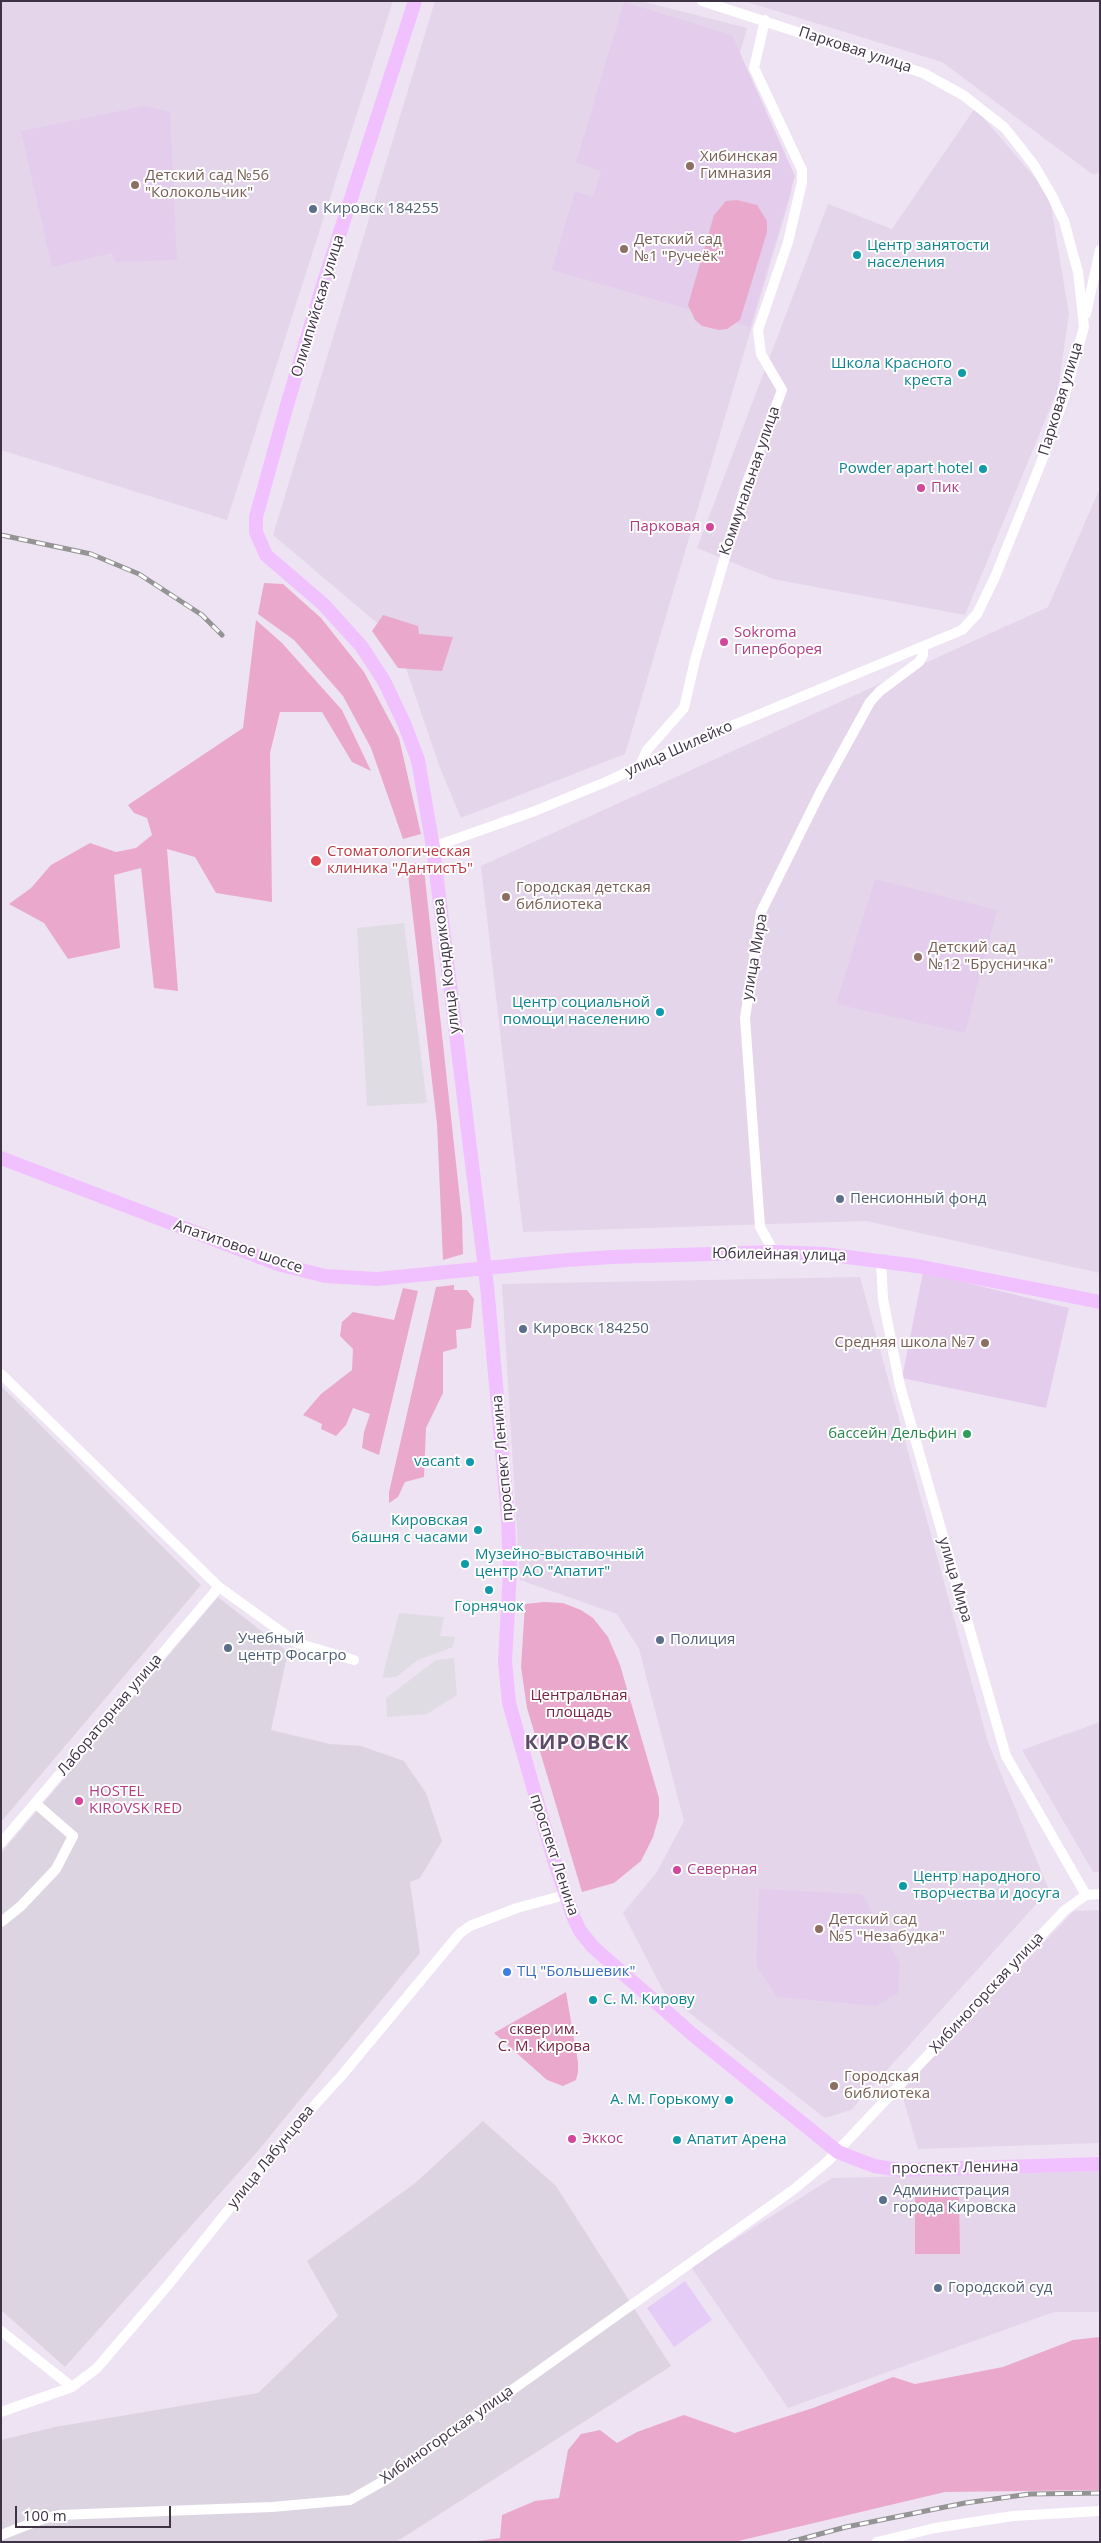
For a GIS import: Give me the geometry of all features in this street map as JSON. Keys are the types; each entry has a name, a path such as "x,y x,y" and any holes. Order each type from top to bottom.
{"street":[{"name":"Олимпийская улица","path":"362,647 323,604 266,555 256,532 256,517 322,288 415,1"},
{"name":"Парковая улица","path":"702,1 923,73 964,95 1005,128 1034,165 1064,221 1078,272 1084,327 1065,395 1041,463 995,577 976,614 962,630 923,648"},
{"name":"Коммунальная улица","path":"640,766 647,750 684,708 702,634 745,488 782,390 761,354 758,330 788,242 802,182 802,170 754,68 765,20"},
{"path":"1084,327 1100,250"},
{"name":"улица Кондрикова","path":"362,647 384,682 404,723 418,760 433,847 485,1268"},
{"name":"улица Шилейко","path":"433,847 535,812 683,746 923,648"},
{"name":"улица Мира","path":"774,1252 760,1227 744,1018 761,912 821,791 870,702 880,691 919,662 923,655 923,648"},
{"name":"Апатитовое шоссе","path":"1,1158 278,1264 326,1276 378,1279 485,1268"},
{"name":"Юбилейная улица","path":"485,1268 567,1260 774,1252 824,1254 881,1261 1100,1302"},
{"name":"улица Мира","path":"881,1261 883,1299 900,1386 1006,1756 1086,1895"},
{"name":"проспект Ленина","path":"485,1268 508,1518 510,1571 505,1661 509,1703 567,1900 580,1931 612,1965 692,2034 838,2152 874,2166 900,2170 1100,2164"},
{"path":"1,1374 219,1587 297,1643 354,1660"},
{"name":"Лабораторная улица","path":"1,1843 219,1587"},
{"path":"1,1922 21,1906 56,1869 73,1836 35,1803"},
{"path":"1086,1895 1100,1894"},
{"name":"Хибиногорская улица","path":"1,2535 59,2515 272,2507 350,2500 410,2464 792,2190 838,2152 1066,1910 1086,1895"},
{"name":"улица Лабунцова","path":"1,2412 72,2387 97,2368 169,2284 294,2129 343,2074 456,1938 470,1926 517,1908 540,1902 567,1900"},
{"path":"1,2331 72,2387"},
{"path":"877,2542 935,2528 1013,2516 1100,2511"}],"shaded area":[{"path":"1,1 393,1 227,520 1,450"},
{"path":"435,1 641,1 747,28 736,67 792,191 625,754 461,818 440,768 396,639 273,535"},
{"path":"744,1 1100,1 1100,173 1092,174 942,62"},
{"name":"Хибинская Гимназия","path":"624,2 732,35 795,176 750,327 552,270 575,191 593,197 601,171 576,163"},
{"path":"144,106 170,112 177,260 115,262 112,253 52,267 21,131"},
{"path":"975,108 1049,194 1069,314 1058,389 965,615 773,579 697,548 828,204 892,229"},
{"path":"1100,488 1100,1273 866,1221 523,1232 481,866 1048,607"},
{"name":"Детский сад №12 \"Брусничка\"","path":"875,879 997,910 965,1033 836,1004"},
{"path":"404,923 427,1103 367,1106 357,928"},
{"name":"Средняя школа №7","path":"923,1272 1069,1308 1046,1408 902,1378"},
{"path":"860,1277 988,1742 1049,1890 851,2110 825,2118 665,1994 623,1913 657,1872 684,1821 639,1649 617,1614 520,1580 502,1284"},
{"path":"1,1386 201,1585 1,1822"},
{"path":"218,1597 288,1652 271,1730 330,1744 361,1746 404,1761 426,1793 442,1841 420,1878 410,1882 420,1953 257,2152 65,2367 1,2310 1,1853"},
{"path":"399,1613 444,1617 440,1636 455,1637 453,1647 418,1660 396,1677 382,1678"},
{"path":"454,1658 457,1695 427,1714 387,1717 386,1698 436,1660"},
{"path":"1100,1722 1100,1872 1093,1872 1022,1750"},
{"name":"Детский сад №5 \"Незабудка\"","path":"759,1889 862,1894 900,1964 898,1993 876,2006 777,1997 756,1965"},
{"path":"1100,1910 1100,2143 918,2149 901,2091 1074,1911"},
{"path":"483,2121 556,2186 671,2366 396,2542 1,2542 1,2440 55,2427 258,2393 338,2316 307,2261 414,2184"},
{"path":"1100,2171 1100,2312 1054,2312 788,2408 691,2267 832,2178"},
{"path":"685,2281 712,2320 674,2347 647,2308"}],"green space":[{"path":"737,200 757,205 767,221 767,232 740,320 727,329 719,330 702,326 695,320 688,305 714,215 726,201"},
{"path":"264,583 283,584 321,618 364,672 399,738 421,834 403,839 371,748 343,696 294,640 258,614"},
{"path":"383,615 418,626 419,634 453,637 442,671 398,668 372,631"},
{"path":"256,620 282,643 342,710 371,771 352,762 322,712 280,712 270,753 272,902 216,893 195,857 167,849 178,991 154,988 141,868 114,875 120,948 68,959 44,923 9,904 31,888 51,865 90,843 116,852 136,848 152,835 147,818 134,813 128,805 243,728"},
{"path":"415,863 424,869 462,1218 463,1254 443,1260 437,1124 407,866"},
{"path":"454,1285 454,1290 467,1290 474,1299 471,1328 456,1330 457,1348 443,1352 443,1393 426,1428 424,1477 405,1482 398,1497 389,1503 389,1492 436,1287"},
{"path":"403,1288 418,1291 379,1455 362,1448 364,1432 370,1414 353,1408 346,1425 336,1436 321,1429 322,1424 303,1415 321,1394 352,1370 353,1349 340,1336 342,1322 353,1312 394,1320"},
{"name":"Центральная площадь","path":"563,1603 581,1610 593,1618 608,1637 620,1665 659,1798 659,1816 653,1837 641,1861 614,1883 582,1892 527,1708 521,1667 525,1604"},
{"name":"сквер им. С. М. Кирова","path":"566,1992 578,2072 576,2080 563,2086 547,2080 494,2033"},
{"path":"915,2197 959,2197 960,2254 915,2254"},
{"path":"1100,2337 1100,2490 945,2492 734,2542 470,2542 500,2538 502,2515 535,2501 559,2498 568,2450 581,2434 600,2430 617,2443 637,2432 684,2415 735,2433 813,2408 893,2377 915,2384 1003,2367 1073,2340"}],"railway":[{"path":"1,535 91,554 139,574 202,615 222,635"},
{"path":"790,2542 846,2527 965,2503 1030,2494 1100,2493"}],"place":[{"name":"Хибинская Гимназия","path":"690,166"},
{"name":"Детский сад №56 \"Колокольчик\"","path":"135,185"},
{"name":"Кировск 184255","path":"313,209"},
{"name":"Детский сад №1 \"Ручеёк\"","path":"624,249"},
{"name":"Центр занятости населения","path":"857,255"},
{"name":"Школа Красного креста","path":"962,373"},
{"name":"Powder apart hotel","path":"983,469"},
{"name":"Пик","path":"921,488"},
{"name":"Парковая","path":"710,527"},
{"name":"Sokroma Гиперборея","path":"724,642"},
{"name":"Стоматологическая клиника \"ДантистЪ\"","path":"316,861"},
{"name":"Городская детская библиотека","path":"506,897"},
{"name":"Детский сад №12 \"Брусничка\"","path":"918,957"},
{"name":"Центр социальной помощи населению","path":"660,1012"},
{"name":"Пенсионный фонд","path":"840,1199"},
{"name":"Кировск 184250","path":"523,1329"},
{"name":"Средняя школа №7","path":"985,1343"},
{"name":"бассейн Дельфин","path":"967,1434"},
{"name":"vacant","path":"470,1462"},
{"name":"Кировская башня с часами","path":"478,1530"},
{"name":"Музейно-выставочный центр АО \"Апатит\"","path":"465,1564"},
{"name":"Горнячок","path":"489,1590"},
{"name":"Полиция","path":"660,1640"},
{"name":"Учебный центр Фосагро","path":"228,1648"},
{"name":"HOSTEL KIROVSK RED","path":"79,1801"},
{"name":"Северная","path":"677,1870"},
{"name":"Центр народного творчества и досуга","path":"903,1886"},
{"name":"Детский сад №5 \"Незабудка\"","path":"819,1929"},
{"name":"ТЦ \"Большевик\"","path":"507,1972"},
{"name":"С. М. Кирову","path":"593,2000"},
{"name":"Городская библиотека","path":"834,2086"},
{"name":"А. М. Горькому","path":"729,2100"},
{"name":"Эккос","path":"572,2139"},
{"name":"Апатит Арена","path":"677,2140"},
{"name":"Администрация города Кировска","path":"883,2200"},
{"name":"Городской суд","path":"938,2288"}],"district":[{"name":"КИРОВСК","path":"577,1743"}]}
